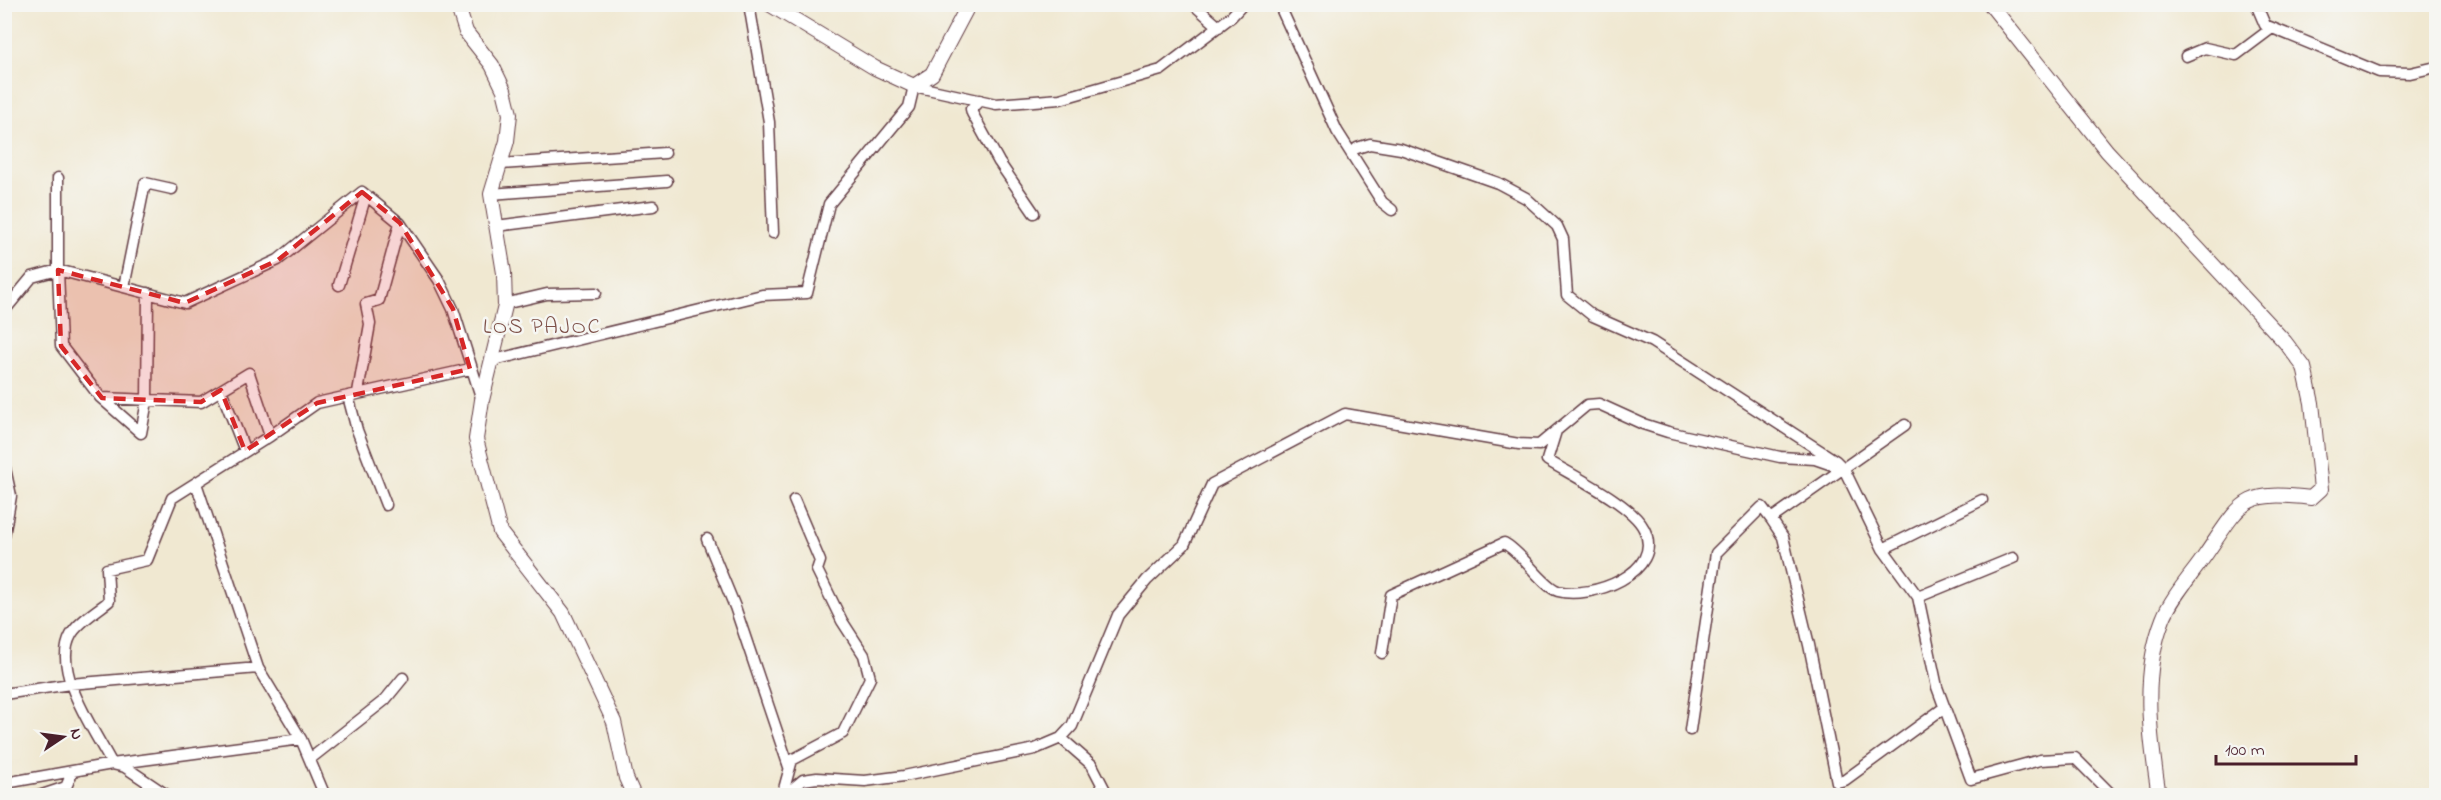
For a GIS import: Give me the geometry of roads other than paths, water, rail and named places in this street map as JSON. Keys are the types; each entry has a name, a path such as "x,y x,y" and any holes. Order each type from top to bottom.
{"street":[{"path":"457,4 466,32 492,65 504,90 510,114 507,141 491,194 504,273 504,304 494,360 482,400 476,439 500,532 563,613 614,722 626,778 634,795"},
{"path":"749,4 769,122 773,233"},
{"path":"769,4 875,68 914,86 996,104 1060,99 1161,70 1219,27 1243,4"},
{"path":"494,360 762,295 807,293 829,204 909,107 914,86 932,74 969,4"},
{"path":"1193,4 1219,27"},
{"path":"1278,4 1337,131 1382,202 1392,210"},
{"path":"1990,4 2107,151 2285,342 2304,368 2312,404 2321,489 2311,498 2272,493 2254,498 2234,512 2164,617 2154,651 2149,729 2159,795"},
{"path":"2256,4 2265,25 2379,72 2410,73 2436,67"},
{"path":"2186,56 2205,48 2236,55 2272,28"},
{"path":"980,100 971,109 972,113 999,162 1034,213"},
{"path":"1357,148 1370,144 1401,150 1498,183 1526,198 1557,225 1563,238 1567,295 1593,316 1660,347 1836,461 1844,469 1883,549 1918,597 1937,687 1971,779 2040,760 2075,758 2114,795"},
{"path":"500,164 666,153"},
{"path":"58,178 61,346 102,398 141,433 147,401 148,293"},
{"path":"491,194 667,181"},
{"path":"124,287 145,183 172,189"},
{"path":"4,311 32,277 58,270 185,303 278,260 362,192 400,223 439,280 453,309 470,369 482,400"},
{"path":"339,285 366,195"},
{"path":"496,226 653,206"},
{"path":"386,504 357,430 353,394 370,324 366,304 379,300 400,223"},
{"path":"504,304 547,294 596,293"},
{"path":"168,795 125,767 112,764 70,684 65,653 71,634 109,601 107,568 147,560 172,498 270,436 317,403 470,369"},
{"path":"102,398 201,402 249,373 270,436"},
{"path":"221,390 245,451"},
{"path":"783,795 803,780 817,778 865,781 904,776 1035,748 1061,738 1072,726 1118,615 1146,580 1184,545 1212,483 1345,414 1519,444 1539,445 1587,405 1599,404 1668,432 1780,457 1815,459 1844,469"},
{"path":"1771,519 1905,425"},
{"path":"1382,653 1391,595 1503,543 1515,548 1556,590 1578,595 1638,571 1649,549 1644,528 1617,502 1547,460 1556,431"},
{"path":"4,464 11,496 4,536"},
{"path":"196,483 258,668 301,739 325,795"},
{"path":"783,795 792,760 843,732 870,678 864,655 842,621 817,570 820,561 794,500"},
{"path":"1883,549 1982,500"},
{"path":"1690,730 1716,553 1762,507 1783,537 1814,668 1837,782 1845,780 1945,707"},
{"path":"707,538 746,636 789,767"},
{"path":"1918,597 2013,558"},
{"path":"4,694 70,684 258,668"},
{"path":"310,759 385,700 402,678"},
{"path":"1061,738 1092,765 1108,795"},
{"path":"11,782 72,773 112,764 301,739"},
{"path":"39,795 66,787 72,773"}],"district":[{"name":"LOS PAJOC","path":"542,325"}]}
